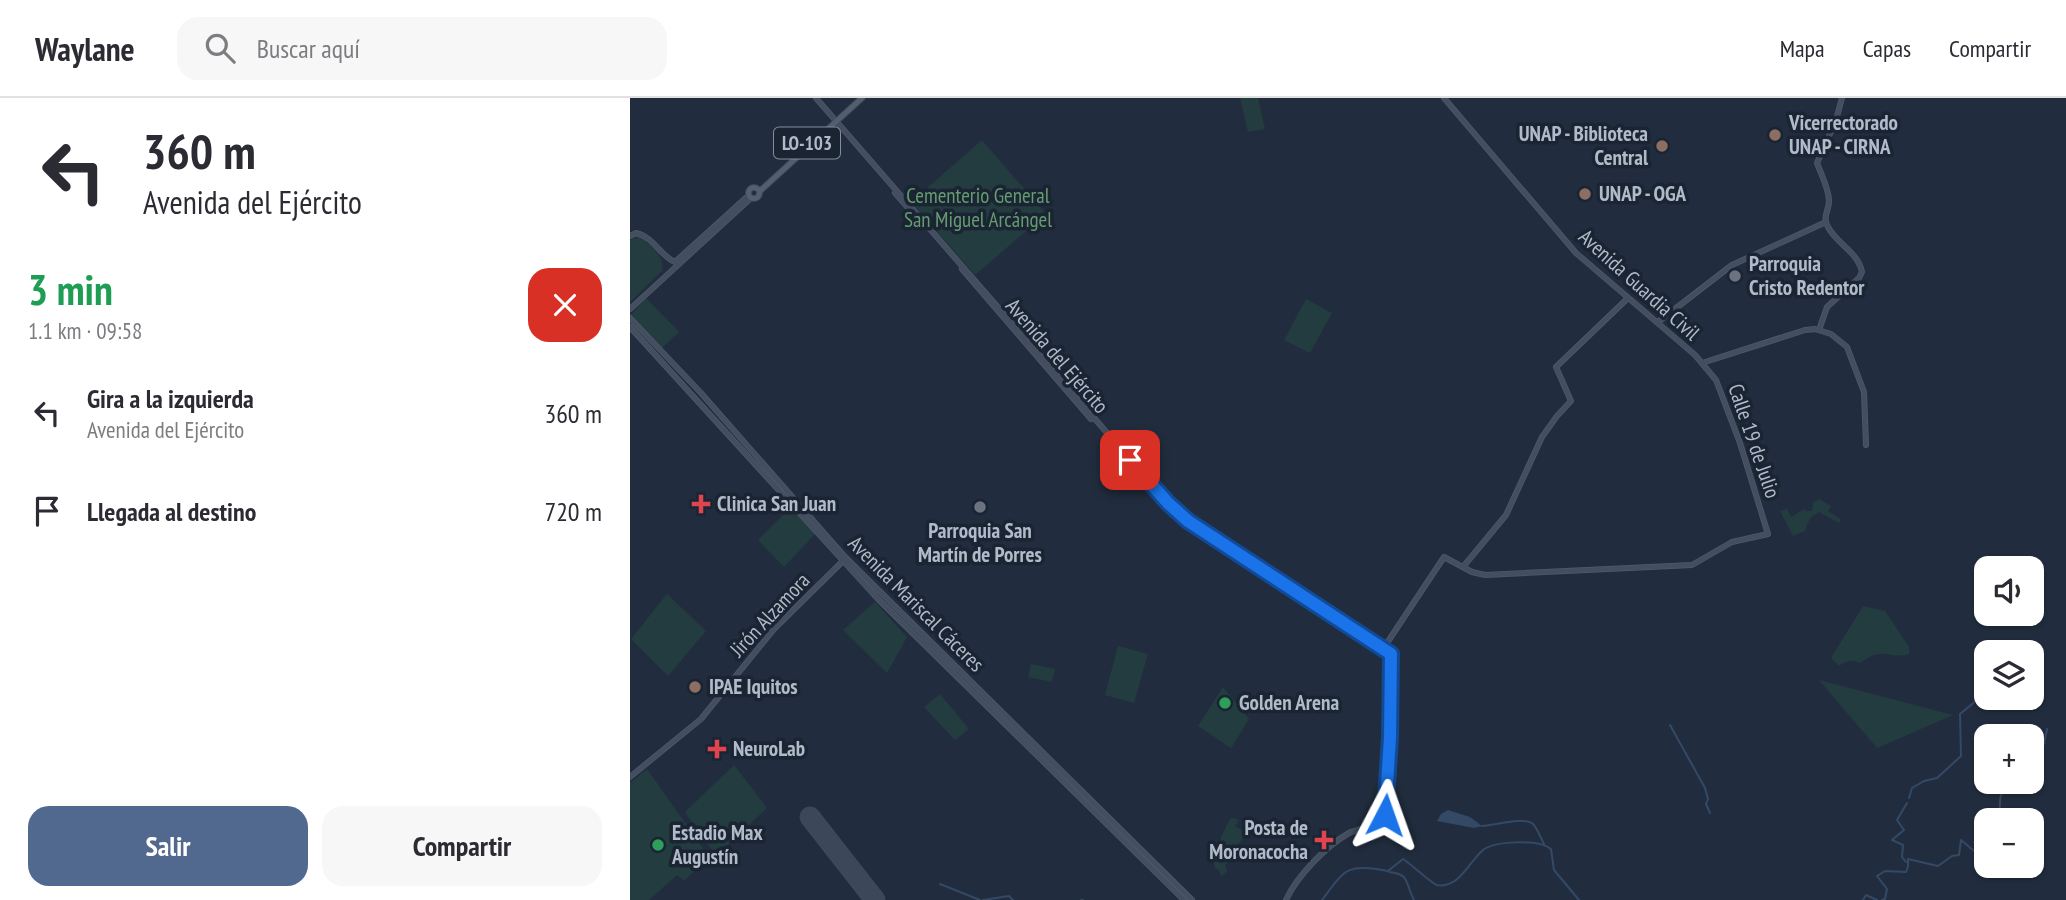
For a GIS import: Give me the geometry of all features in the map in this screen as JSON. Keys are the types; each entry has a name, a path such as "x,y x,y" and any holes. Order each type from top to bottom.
{"main road":[{"name":"Avenida del Ejército","path":"816,98 839,128 1171,510 1383,649"},
{"name":"LO-103","path":"835,120 856,98"},
{"name":"LO-103","path":"661,279 750,196 751,189 758,189 862,98"},
{"name":"Avenida Guardia Civil","path":"1444,98 1576,253 1702,363 1799,331 1819,330"},
{"path":"1842,98 1836,120 1817,163 1829,199 1825,213 1826,222 1834,235 1851,252 1862,272 1859,278 1827,307 1819,330 1841,340 1855,366 1864,392 1866,445"},
{"name":"LO-103","path":"664,254 671,261 677,261 750,196"},
{"path":"1658,322 1732,265 1826,222"},
{"path":"630,236 639,233 652,240 664,254 669,266 661,279 632,306"},
{"path":"1286,900 1301,873 1341,839 1354,831 1379,824 1384,818 1390,738 1391,654 1383,649 1444,557 1463,568 1506,515 1542,437 1556,416 1571,401 1556,367 1628,298"},
{"name":"Avenida Mariscal Cáceres","path":"630,318 701,393 878,599 1184,900"},
{"name":"Avenida Mariscal Cáceres","path":"630,327 844,559 1192,900"},
{"name":"Calle 19 de Julio","path":"1463,568 1485,575 1692,565 1731,542 1768,534 1719,386 1702,363"},
{"name":"Jirón Alzamora","path":"630,777 701,719 774,629 844,559"}],"green space":[{"path":"1240,98 1258,98 1265,129 1248,132"},
{"name":"Cementerio General San Miguel Arcángel","path":"982,140 1046,214 975,275 911,202"},
{"path":"639,237 652,247 663,266 662,271 630,302 630,240"},
{"path":"646,298 679,332 662,348 630,316"},
{"path":"1306,299 1332,313 1310,353 1284,340"},
{"path":"1819,499 1831,506 1828,511 1841,519 1839,523 1819,512 1810,518 1805,531 1793,536 1780,511 1787,509 1791,517 1804,509 1812,511 1813,503"},
{"path":"791,507 815,534 784,567 758,540"},
{"path":"667,594 706,631 668,676 631,639"},
{"path":"875,602 907,637 887,673 843,630"},
{"path":"1863,606 1885,611 1909,647 1909,654 1875,655 1860,663 1849,661 1839,666 1831,658"},
{"path":"1118,646 1148,654 1134,703 1105,695"},
{"path":"1031,664 1055,669 1052,682 1028,677"},
{"path":"1819,680 1953,715 1877,748"},
{"name":"Golden Arena","path":"1223,687 1249,719 1231,748 1198,726"},
{"path":"940,694 969,729 955,740 924,707"},
{"path":"734,765 767,808 716,856 685,812"},
{"name":"Estadio Max Augustín","path":"647,769 709,857 684,881 677,875 649,900 630,900 630,783"},
{"path":"1233,818 1239,820 1235,826 1244,834 1236,846 1231,845 1230,848 1236,851 1235,857 1225,864 1227,872 1221,876 1215,868 1213,858 1228,855 1228,852 1221,852 1221,837"}],"water":[{"path":"1448,810 1470,817 1482,826 1474,828 1437,821 1441,814"}],"waterway":[{"path":"1909,798 1912,788 1937,778 1961,756 1960,714 1974,702"},
{"path":"1670,725 1705,788 1708,799 1706,804 1710,813"},
{"path":"2044,744 2047,729"},
{"path":"2000,808 2002,794"},
{"path":"1906,862 1902,857 1903,845 1892,840 1904,830 1897,820 1907,803"},
{"path":"1482,826 1529,822 1533,824 1544,844"},
{"path":"1882,900 1885,899 1887,889 1877,876 1885,871 1906,872 1908,859 1938,866 1952,856 1959,855 1961,840 1974,851"},
{"path":"1322,900 1348,871 1363,868 1388,871 1403,859 1434,884 1452,883 1483,850 1517,842 1551,849 1554,870 1579,900"},
{"path":"1389,872 1404,878 1414,900"},
{"path":"940,884 980,900"},
{"path":"1863,900 1866,895 1877,900"},
{"path":"983,900 1009,896 1013,900"}],"runway":[{"path":"810,817 875,900"}],"place":[{"name":"Vicerrectorado UNAP - CIRNA","path":"1775,135"},
{"name":"UNAP - Biblioteca Central","path":"1662,146"},
{"name":"UNAP - OGA","path":"1585,194"},
{"name":"Parroquia Cristo Redentor","path":"1735,276"},
{"name":"Clinica San Juan","path":"701,504"},
{"name":"Parroquia San Martín de Porres","path":"980,507"},
{"name":"IPAE Iquitos","path":"695,687"},
{"name":"Golden Arena","path":"1225,703"},
{"name":"NeuroLab","path":"717,749"},
{"name":"Posta de Moronacocha","path":"1324,840"},
{"name":"Estadio Max Augustín","path":"658,845"}],"route":[{"path":"1130,460 1188,521 1391,654 1390,738 1385,815"}]}
